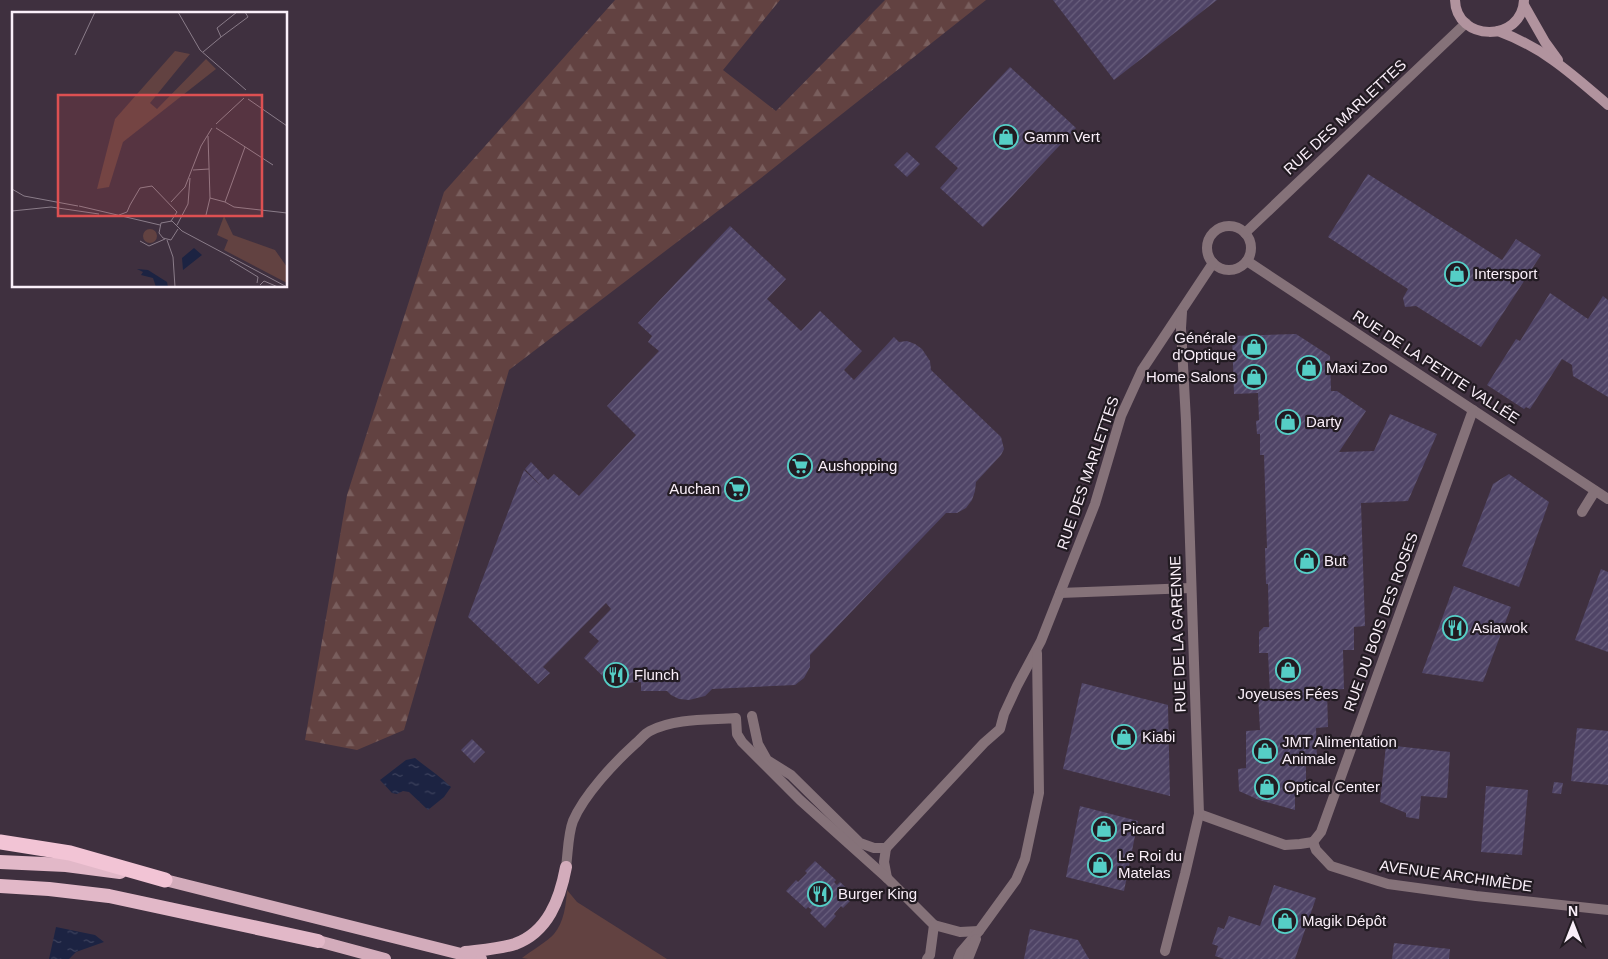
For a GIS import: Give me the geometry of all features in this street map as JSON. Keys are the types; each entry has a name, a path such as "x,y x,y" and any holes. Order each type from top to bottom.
{"highway":[{"path":"0,842 70,853 165,880"},
{"path":"0,862 66,865 165,880"},
{"path":"0,886 109,896 318,941"}],"main road":[{"path":"1455,0 1459,15 1466,24 1476,30 1487,32 1507,28 1515,22 1524,2"},
{"path":"1524,2 1545,42 1561,64"},
{"path":"1498,31 1522,40 1561,64 1608,105"},
{"path":"457,953 515,944 535,932 552,913 563,883 566,867"},
{"path":"165,880 481,959"},
{"path":"318,941 385,959"}],"street":[{"name":"RUE DES MARLETTES","path":"1245,233 1466,24"},
{"path":"1233,226 1240,228 1249,239 1251,246 1247,260 1242,266 1234,269 1220,268 1213,263 1208,251 1210,237 1220,228 1233,226"},
{"name":"RUE DE LA PETITE VALLÉE","path":"1247,260 1608,499"},
{"name":"RUE DES MARLETTES","path":"886,848 984,743 1000,729 1004,714 1037,650 1095,504 1117,427 1125,406 1142,370 1213,263"},
{"name":"RUE DE LA GARENNE","path":"1165,951 1199,814 1186,421 1181,328 1182,311"},
{"name":"RUE DU BOIS DES ROSES","path":"1313,842 1321,832 1474,410"},
{"path":"1582,512 1595,491"},
{"path":"1060,592 1191,588"},
{"name":"RUE DES MARLETTES","path":"979,931 1016,880 1025,858 1033,826 1039,793 1036,688 1037,650"},
{"path":"752,716 758,744 768,760 790,775 860,843 874,848 886,848 884,862 887,878"},
{"path":"566,867 572,823 579,809 599,781 648,732 666,725 736,718 737,734 742,742 800,800 887,878 934,925 960,932 979,931"},
{"path":"1199,814 1285,844 1313,842"},
{"name":"AVENUE ARCHIMÈDE","path":"1313,842 1316,850 1330,866 1388,884 1476,896 1608,910"},
{"path":"927,959 931,950 934,925"},
{"path":"958,959 961,952 979,931"},
{"path":"968,959 979,931"}],"green space":[{"path":"615,0 780,0 723,70 776,111 885,0 986,0 756,182 509,370 404,730 357,750 305,740 347,495 444,192"},
{"path":"567,890 577,902 667,959 522,958 554,934 564,913"}],"water":[{"path":"415,758 451,787 444,797 428,810 409,792 392,793 380,780 406,760"},
{"path":"56,927 95,935 104,942 76,952 69,959 49,959"}],"building":[{"path":"1053,0 1217,0 1114,80"},
{"name":"Gamm Vert","path":"1010,67 1076,128 983,227 940,188 958,168 935,147"},
{"path":"907,152 920,164 907,177 894,165"},
{"name":"Intersport","path":"1368,174 1502,260 1516,239 1541,255 1481,347 1416,306 1405,307 1403,298 1408,289 1328,237"},
{"name":"Aushopping","path":"730,226 786,279 767,299 801,331 820,311 862,351 844,370 854,380 894,337 899,342 907,341 915,344 922,349 930,361 931,370 1001,437 1004,449 1001,455 976,482 972,500 966,508 957,513 946,513 810,655 810,667 804,678 795,685 712,689 705,696 689,700 679,699 667,691 641,691 641,682 611,684 584,658 599,641 589,632 611,609 606,603 543,667 550,673 538,684 468,617 524,470 542,487 525,469 531,462 548,480 554,474 579,496 636,435 607,406 659,351 648,342 652,336 638,323"},
{"path":"1550,293 1588,319 1603,296 1608,300 1608,397 1573,376 1572,365 1562,359 1530,409 1526,407 1524,409 1487,385 1516,339 1520,341"},
{"path":"1296,334 1330,356 1331,391 1337,391 1366,411 1339,452 1374,451 1390,414 1437,434 1408,501 1361,503 1365,626 1354,627 1354,650 1343,650 1344,689 1327,690 1328,727 1316,728 1317,765 1306,766 1306,786 1295,788 1295,810 1259,800 1239,791 1238,769 1246,768 1246,731 1260,730 1258,694 1270,693 1268,653 1259,653 1259,632 1264,627 1269,627 1268,584 1266,584 1265,548 1267,548 1264,455 1260,455 1260,434 1257,434 1256,421 1259,420 1258,393 1234,394 1232,336"},
{"path":"1509,474 1549,502 1519,587 1462,566 1493,484"},
{"path":"1601,569 1608,572 1608,652 1575,640"},
{"path":"1454,586 1511,607 1483,682 1422,673"},
{"path":"1082,683 1168,705 1170,796 1063,769"},
{"path":"1577,728 1608,731 1608,785 1571,781"},
{"path":"472,739 485,752 474,763 461,750"},
{"path":"1386,745 1450,752 1447,798 1421,796 1419,819 1406,817 1406,813 1380,802"},
{"path":"1554,782 1563,783 1561,794 1552,793"},
{"path":"1486,786 1528,790 1522,855 1481,852"},
{"path":"1080,806 1138,821 1124,891 1066,877"},
{"path":"815,861 836,880 834,882 837,885 840,882 855,896 843,908 841,906 834,914 836,916 825,928 810,913 812,910 808,907 806,909 786,891 796,880 798,882 807,873 805,871"},
{"name":"Magik Dépôt","path":"1274,885 1316,898 1295,959 1224,959 1215,956 1218,946 1212,944 1218,927 1224,929 1229,916 1260,926"},
{"path":"1030,929 1078,940 1089,959 1024,959"},
{"path":"1394,943 1450,949 1449,959 1392,959"}],"place":[{"name":"Gamm Vert","path":"1006,137"},
{"name":"Intersport","path":"1457,274"},
{"name":"Générale d'Optique","path":"1254,347"},
{"name":"Maxi Zoo","path":"1309,368"},
{"name":"Home Salons","path":"1254,377"},
{"name":"Darty","path":"1288,422"},
{"name":"Aushopping","path":"800,466"},
{"name":"Auchan","path":"737,489"},
{"name":"But","path":"1307,561"},
{"name":"Asiawok","path":"1455,628"},
{"name":"Joyeuses Fées","path":"1288,670"},
{"name":"Flunch","path":"616,675"},
{"name":"Kiabi","path":"1124,737"},
{"name":"JMT Alimentation Animale","path":"1265,751"},
{"name":"Optical Center","path":"1267,787"},
{"name":"Picard","path":"1104,829"},
{"name":"Le Roi du Matelas","path":"1100,865"},
{"name":"Burger King","path":"820,894"},
{"name":"Magik Dépôt","path":"1285,921"}]}
